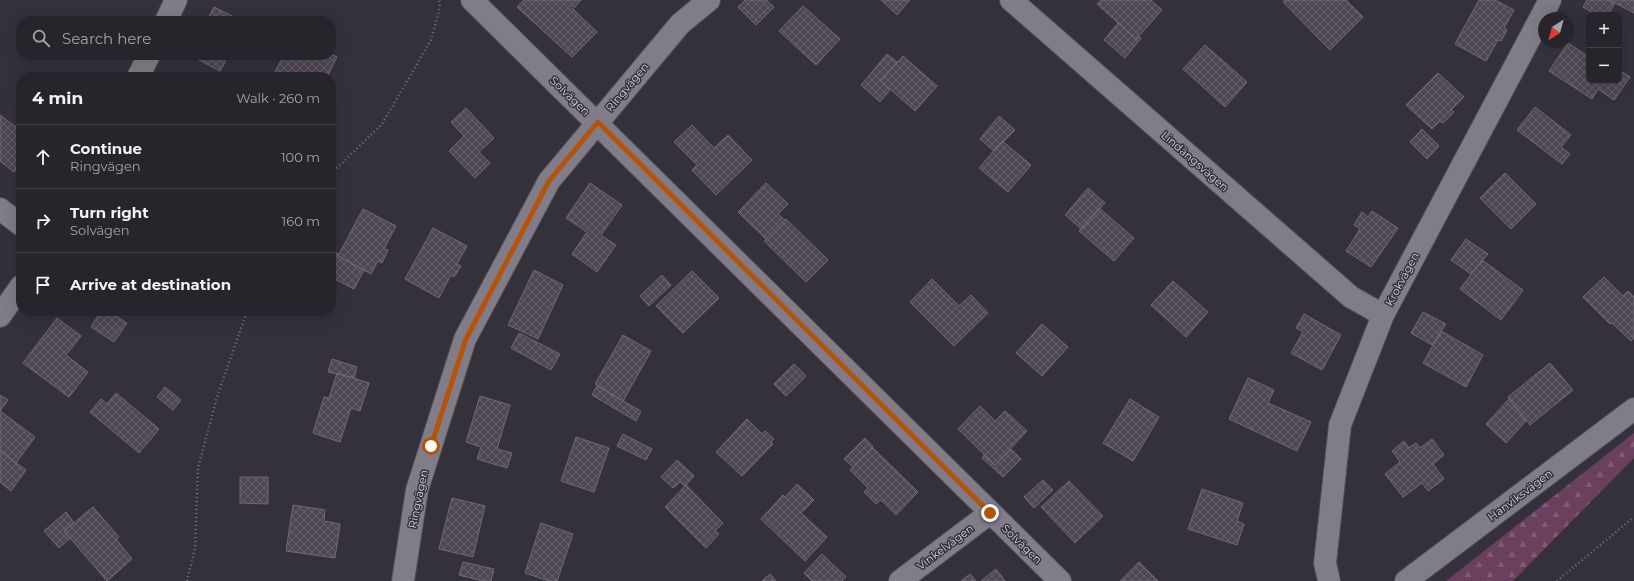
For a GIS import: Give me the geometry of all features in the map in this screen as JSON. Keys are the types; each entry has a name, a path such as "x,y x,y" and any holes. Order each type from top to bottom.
{"street":[{"path":"168,16 176,0"},
{"name":"Solvägen","path":"472,0 598,122 1060,581"},
{"name":"Ringvägen","path":"403,581 417,490 466,339 549,181 680,24 708,0"},
{"name":"Lindängsvägen","path":"1011,0 1351,297 1383,315"},
{"name":"Krokvägen","path":"1329,581 1325,563 1340,426 1383,315 1550,0"},
{"path":"140,72 146,60"},
{"path":"0,209 16,221"},
{"path":"0,316 16,293"},
{"name":"Hanviksvägen","path":"1406,581 1634,409"},
{"name":"Vinkelvägen","path":"900,581 990,513"}],"path":[{"path":"336,169 382,124 431,40 440,7 439,0"},
{"path":"187,581 195,548 198,468 217,397 245,316"},
{"path":"1556,581 1634,517"}],"green space":[{"path":"1634,433 1634,458 1513,581 1446,581"}],"building":[{"path":"524,0 581,0 573,9 597,32 572,57 517,7"},
{"path":"745,0 766,0 774,7 756,25 738,7"},
{"path":"881,0 910,0 897,15"},
{"path":"1101,0 1151,0 1162,10 1136,39 1097,4"},
{"path":"1285,0 1346,0 1363,17 1330,50 1283,2"},
{"path":"1479,0 1495,0 1514,10 1504,28 1507,30 1501,41 1498,40 1486,61 1455,44"},
{"path":"1587,0 1609,0 1615,3 1610,12 1592,12 1583,7"},
{"path":"1609,0 1634,0 1634,13 1615,3"},
{"path":"803,6 840,39 816,65 779,31"},
{"path":"214,7 232,16 210,16"},
{"path":"1118,23 1136,39 1138,36 1141,38 1125,58 1104,40"},
{"path":"1205,45 1247,82 1225,107 1183,69"},
{"path":"1574,47 1586,55 1586,84 1622,84 1622,72 1630,77 1614,100 1598,89 1592,99 1549,71 1565,48"},
{"path":"887,54 897,62 881,81 890,90 880,102 861,85"},
{"path":"903,56 937,86 915,111 881,81"},
{"path":"199,60 226,60 220,71"},
{"path":"281,60 297,60 301,62 302,60 336,60 330,72 275,72"},
{"path":"1438,73 1464,97 1451,110 1454,112 1443,123 1440,121 1432,129 1406,105"},
{"path":"1535,107 1571,135 1561,147 1570,154 1562,164 1517,130"},
{"path":"466,108 494,138 479,152 490,163 475,178 449,151 464,136 451,122"},
{"path":"0,115 16,127 16,169 14,172 0,161"},
{"path":"999,116 1015,130 994,151 980,139"},
{"path":"692,125 714,148 728,135 752,160 716,195 692,170 697,165 674,142"},
{"path":"1422,129 1439,146 1427,159 1410,142"},
{"path":"1002,141 1031,165 1008,192 979,168"},
{"path":"1505,173 1536,204 1511,229 1480,198"},
{"path":"590,183 622,205 601,235 616,245 597,272 572,254 587,232 566,218"},
{"path":"766,183 788,204 778,214 785,220 766,239 738,212"},
{"path":"1088,188 1105,203 1081,229 1065,215"},
{"path":"1099,208 1134,238 1114,261 1079,231"},
{"path":"363,209 396,226 384,249 388,250 382,263 378,261 371,274 338,256"},
{"path":"1372,211 1398,228 1371,267 1346,251 1360,229 1354,225 1362,212 1368,217"},
{"path":"786,219 828,260 806,282 764,241"},
{"path":"433,228 467,246 457,264 461,266 454,277 451,275 439,298 405,279"},
{"path":"1466,239 1488,254 1471,274 1451,260"},
{"path":"336,253 339,254 338,256 364,270 354,289 336,280"},
{"path":"1482,260 1523,290 1501,320 1460,289"},
{"path":"534,270 563,285 538,339 508,325"},
{"path":"692,271 719,298 683,333 656,306"},
{"path":"662,275 671,285 649,306 640,296"},
{"path":"1604,277 1623,296 1628,291 1634,297 1634,338 1631,341 1612,323 1610,324 1583,297"},
{"path":"932,279 959,306 971,295 988,313 954,346 910,302"},
{"path":"1173,281 1208,312 1186,337 1151,305"},
{"path":"1423,312 1446,324 1432,345 1411,333"},
{"path":"1304,314 1341,335 1322,370 1291,353 1303,332 1296,328"},
{"path":"98,316 116,316 127,323 114,342 91,327"},
{"path":"57,318 81,336 66,355 88,372 69,397 23,363"},
{"path":"1042,324 1068,347 1042,376 1016,353"},
{"path":"1441,331 1483,355 1466,387 1423,363"},
{"path":"519,333 560,354 551,370 511,348"},
{"path":"623,335 651,351 623,401 595,384"},
{"path":"332,359 357,367 354,378 328,372"},
{"path":"1550,363 1573,390 1530,425 1508,397"},
{"path":"794,364 806,376 786,396 774,384"},
{"path":"337,373 369,383 360,411 351,408 340,442 313,433 324,397 329,398"},
{"path":"1248,378 1274,390 1268,403 1311,422 1297,451 1229,419"},
{"path":"597,386 641,411 636,421 592,395"},
{"path":"165,387 181,400 173,410 157,397"},
{"path":"116,393 159,429 139,453 90,412 101,399 107,404"},
{"path":"0,395 8,400 0,411"},
{"path":"480,396 510,405 497,449 512,453 507,468 477,459 481,447 466,442"},
{"path":"1130,399 1159,417 1133,461 1103,443"},
{"path":"1509,399 1526,421 1506,443 1486,424"},
{"path":"980,406 995,421 1005,411 1027,431 995,465 958,429"},
{"path":"0,411 35,437 16,463 0,451"},
{"path":"747,419 762,434 765,431 774,439 771,442 773,444 742,476 716,452"},
{"path":"623,434 652,449 646,460 617,446"},
{"path":"576,437 609,448 594,492 561,481"},
{"path":"865,438 873,447 853,467 844,459"},
{"path":"1432,439 1444,455 1433,464 1444,479 1428,491 1422,483 1403,497 1385,474 1400,462 1392,451 1404,441 1409,448 1416,443 1420,448"},
{"path":"873,448 918,492 896,515 881,500 876,504 864,492 868,488 850,470"},
{"path":"1011,449 1021,459 1003,477 982,458 984,455 995,465"},
{"path":"0,451 26,470 11,491 0,482"},
{"path":"677,460 694,476 685,486 680,482 673,488 661,477"},
{"path":"240,477 268,477 268,504 240,503"},
{"path":"1043,480 1053,490 1034,508 1024,497"},
{"path":"1069,481 1103,516 1075,543 1041,507"},
{"path":"797,484 814,500 801,513 827,537 805,561 761,519 783,495 785,497"},
{"path":"686,485 723,523 715,531 719,534 706,548 665,507"},
{"path":"1202,489 1243,503 1237,521 1244,524 1237,545 1188,529"},
{"path":"452,498 485,506 473,557 439,549"},
{"path":"293,505 325,510 324,521 340,524 335,558 286,551"},
{"path":"93,507 119,537 116,539 132,559 107,581 64,531"},
{"path":"66,512 74,523 64,531 70,538 59,548 44,531"},
{"path":"541,523 573,534 557,581 549,581 525,573"},
{"path":"822,554 846,577 842,581 812,581 804,573"},
{"path":"463,562 494,569 491,581 483,581 459,575"},
{"path":"1139,562 1158,581 1120,581"},
{"path":"996,569 1005,581 981,581"},
{"path":"770,574 776,581 762,581"},
{"path":"970,574 976,581 961,581"}],"route":[{"path":"431,446 460,353 466,339 549,181 598,122 990,513"}]}
